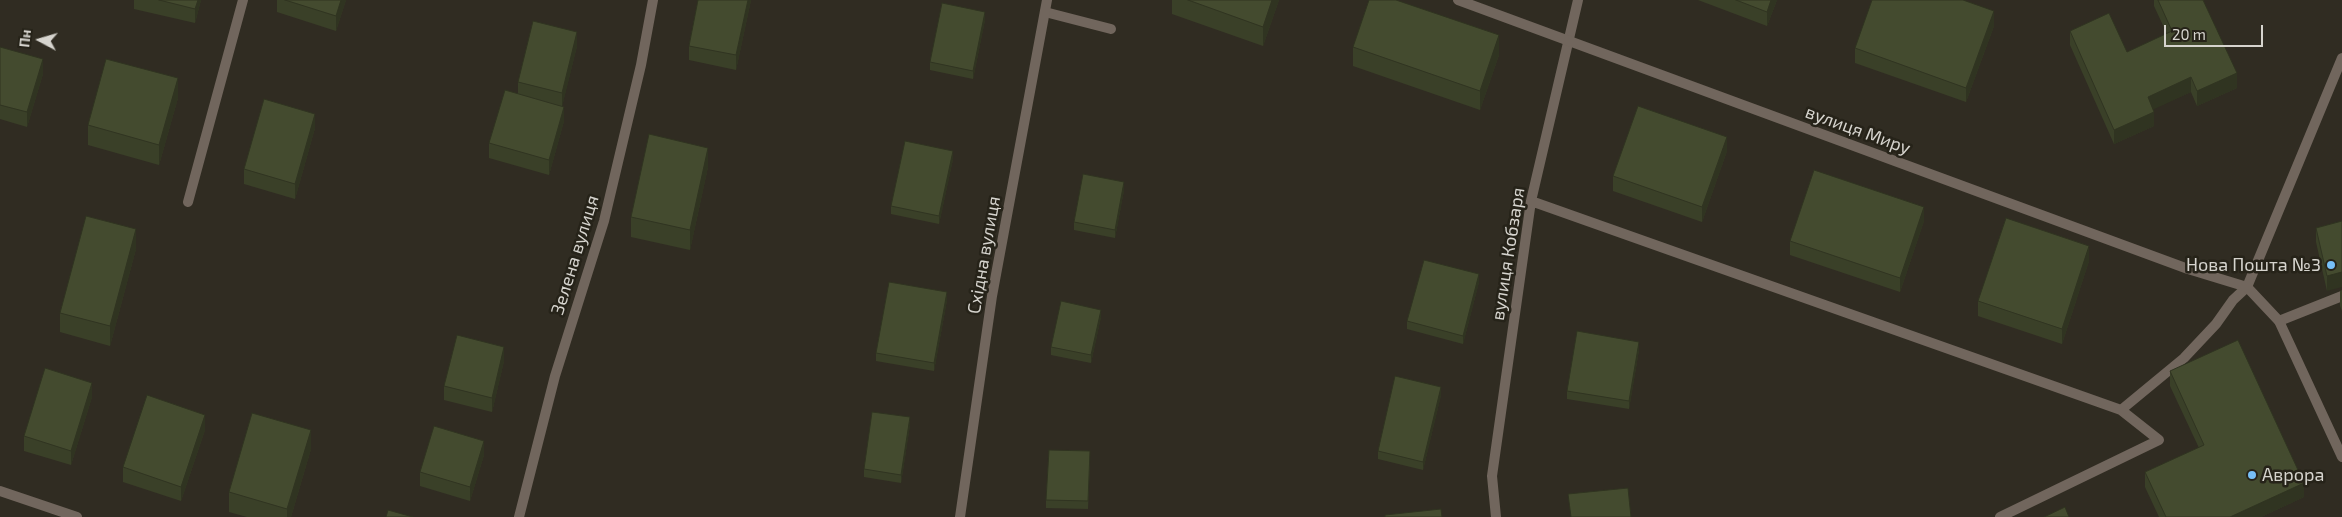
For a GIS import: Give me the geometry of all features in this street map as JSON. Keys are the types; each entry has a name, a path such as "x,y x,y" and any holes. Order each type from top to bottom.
{"street":[{"path":"188,202 243,0"},
{"name":"Зелена вулиця","path":"519,517 555,376 604,221 641,65 653,0"},
{"name":"Східна вулиця","path":"960,517 992,296 1047,0"},
{"name":"вулиця Миру","path":"1458,0 2188,269 2248,288"},
{"name":"вулиця Кобзаря","path":"1496,517 1492,476 1531,201 1578,0"},
{"path":"1045,12 1110,29"},
{"path":"2121,410 2184,358 2216,324 2233,300 2248,288 2342,58"},
{"path":"1531,201 2121,410 2159,440 2000,517"},
{"path":"2248,288 2280,321 2342,457"},
{"path":"2280,321 2342,296"},
{"path":"0,491 77,517"}],"building":[{"path":"159,0 198,0 195,9"},
{"path":"285,0 341,0 336,16"},
{"path":"698,0 748,0 736,55 689,46"},
{"path":"1188,0 1272,0 1263,27"},
{"path":"1369,0 1396,0 1499,35 1480,91 1353,47"},
{"path":"1736,0 1771,0 1767,12"},
{"path":"1872,0 1963,0 1994,11 1966,88 1855,48"},
{"path":"2158,0 2203,0 2237,73 2197,91 2191,77 2148,97 2154,112 2114,130 2070,31 2109,13 2127,52 2172,31"},
{"path":"942,3 985,12 973,71 930,62"},
{"path":"533,21 577,32 562,93 518,82"},
{"path":"0,47 43,59 27,112 0,105"},
{"path":"106,59 178,78 159,145 88,125"},
{"path":"505,90 564,107 549,160 489,143"},
{"path":"264,99 315,114 295,184 244,169"},
{"path":"1638,106 1727,137 1702,207 1613,176"},
{"path":"649,134 708,148 690,230 631,217"},
{"path":"905,141 953,151 939,216 891,206"},
{"path":"1814,170 1924,207 1900,278 1790,241"},
{"path":"1083,174 1124,182 1115,230 1074,222"},
{"path":"86,216 136,229 110,326 60,313"},
{"path":"2006,218 2089,246 2062,329 1978,301"},
{"name":"Нова Пошта №3","path":"2342,221 2342,272 2327,276 2316,228"},
{"path":"1424,260 1479,274 1463,336 1407,321"},
{"path":"889,282 947,292 934,363 876,353"},
{"path":"1061,301 1101,310 1091,355 1051,347"},
{"path":"1577,331 1639,342 1629,401 1567,391"},
{"path":"457,335 504,347 492,398 444,386"},
{"path":"2238,340 2304,483 2230,517 2166,517 2145,472 2204,445 2170,371"},
{"path":"45,368 92,383 71,451 24,436"},
{"path":"1395,376 1441,387 1423,462 1378,451"},
{"path":"147,395 205,415 181,487 123,467"},
{"path":"872,412 910,417 901,475 864,469"},
{"path":"252,413 311,430 287,509 229,492"},
{"path":"434,426 484,441 470,487 420,472"},
{"path":"1049,450 1090,451 1088,501 1046,500"},
{"path":"1628,488 1631,517 1571,517 1568,494"},
{"path":"2065,507 2069,517 2044,517"},
{"path":"1441,509 1442,517 1385,517 1385,515"},
{"path":"388,510 413,517 386,517"}],"place":[{"name":"Нова Пошта №3","path":"2331,265"},
{"name":"Аврора","path":"2252,475"}]}
